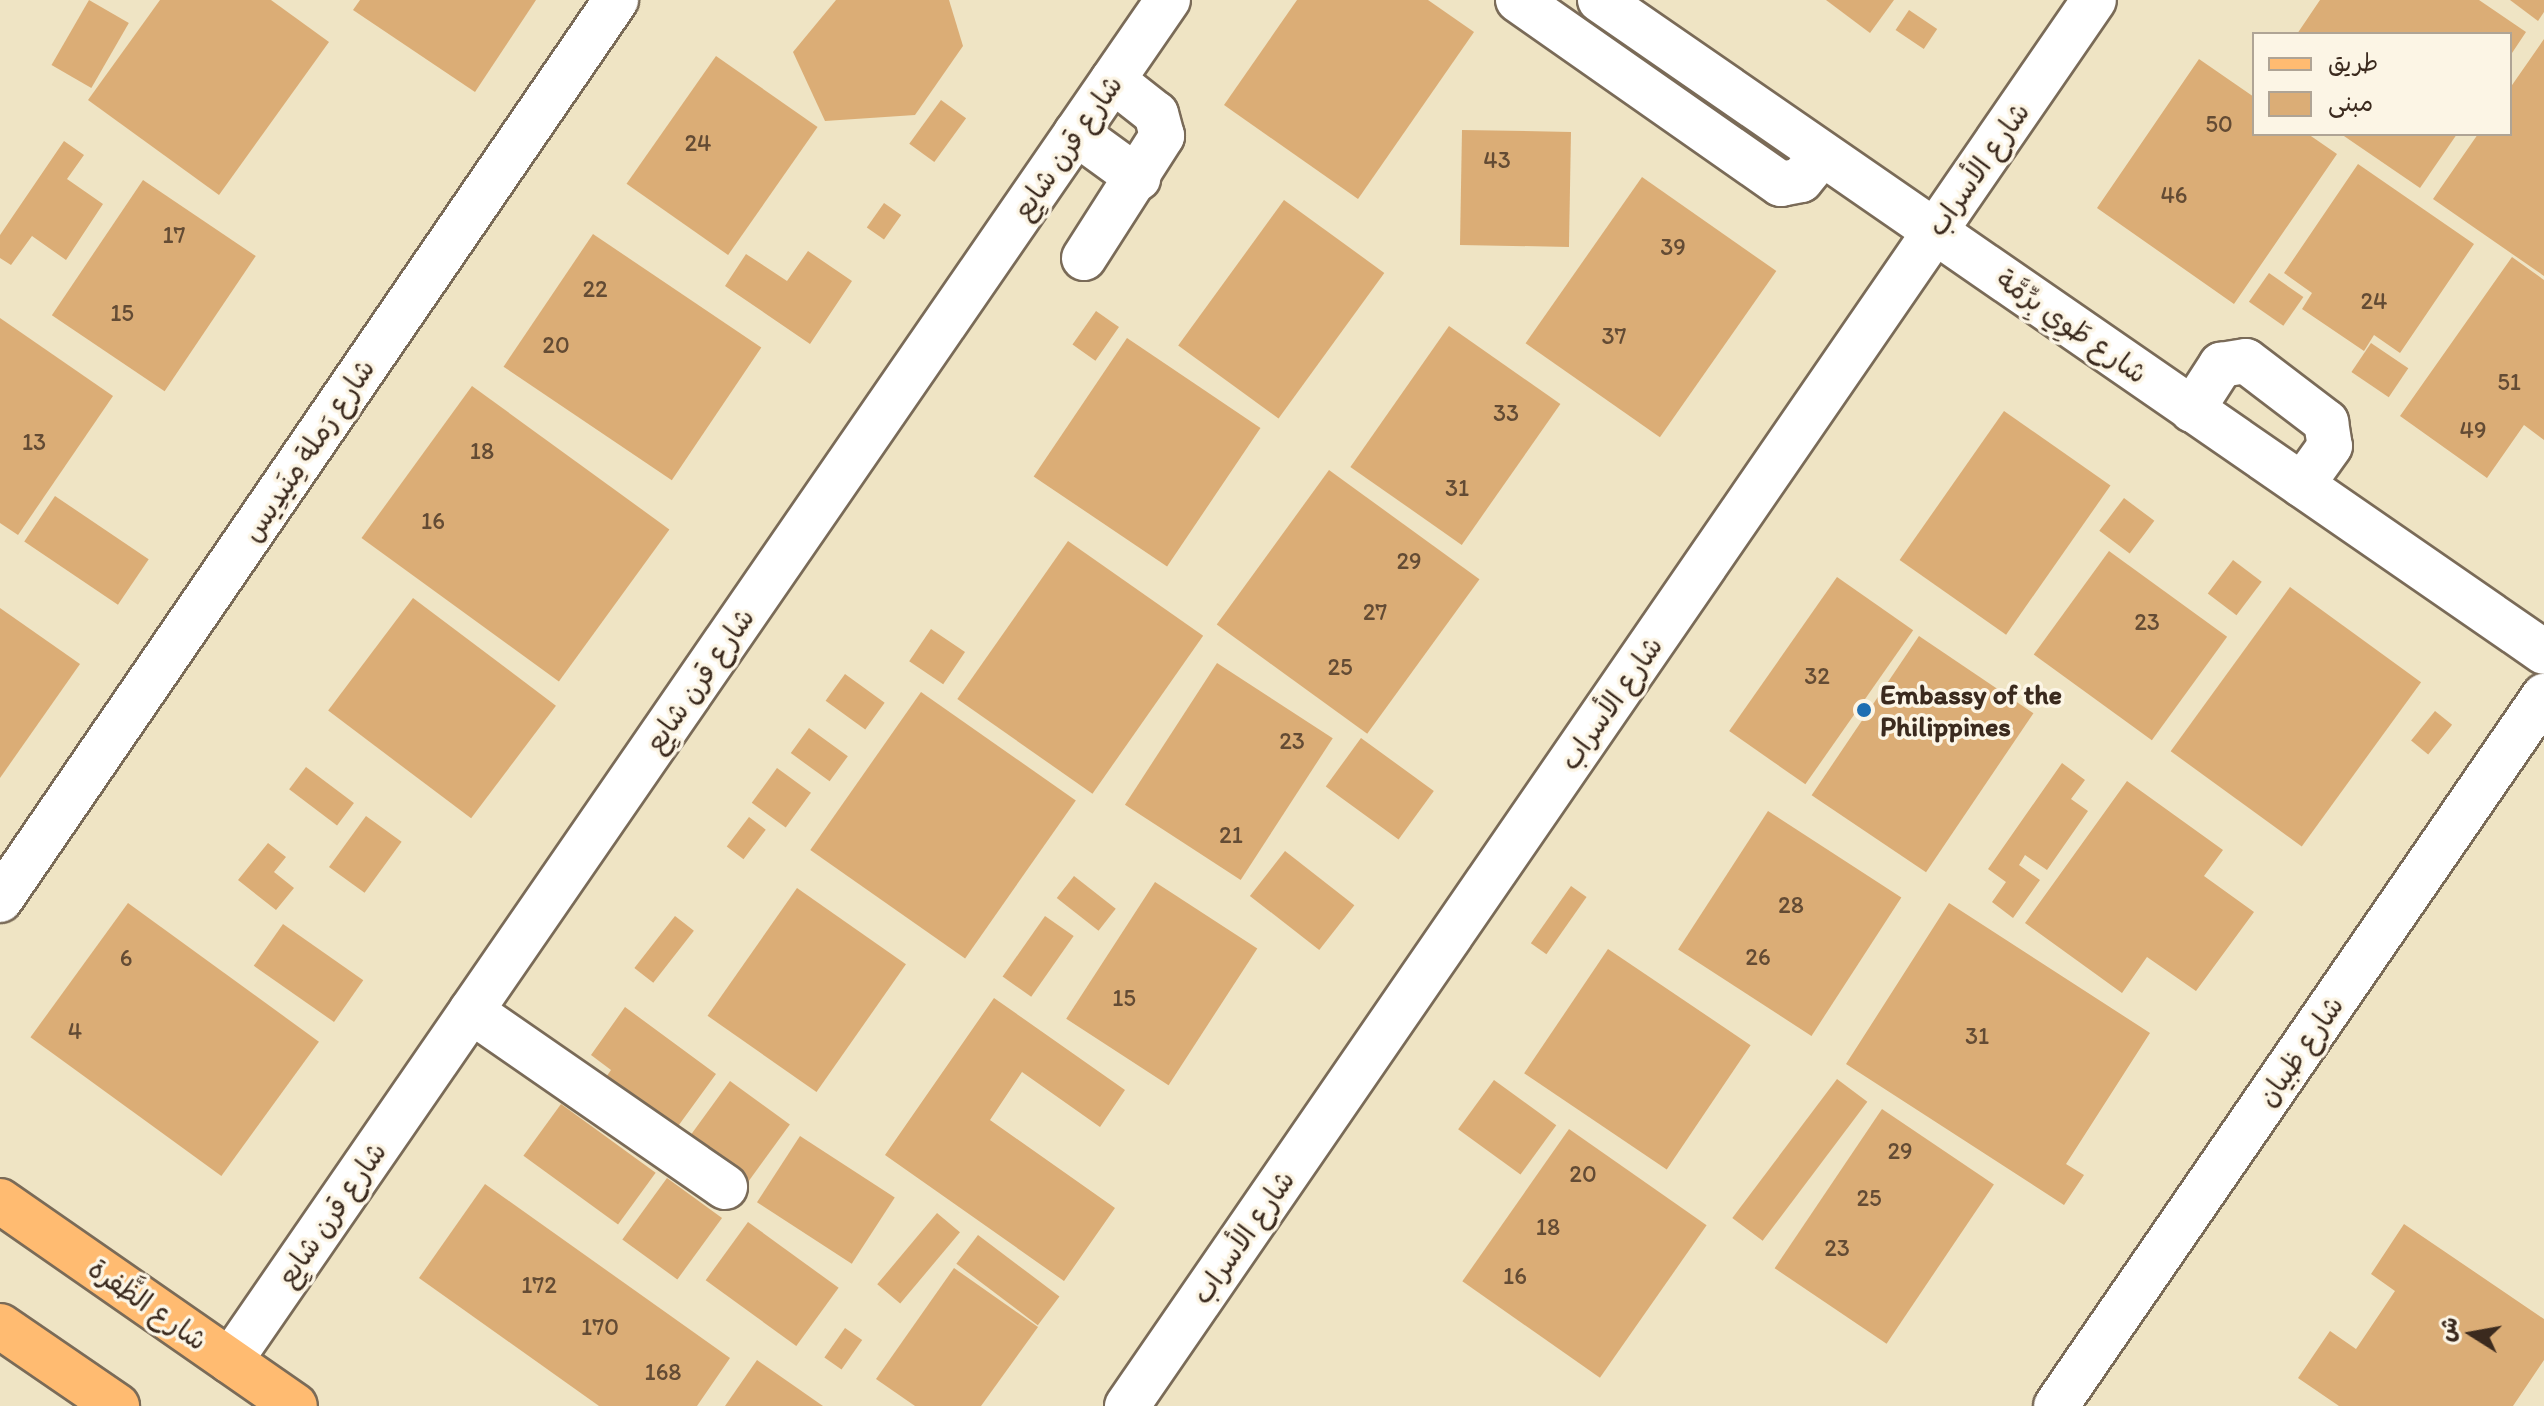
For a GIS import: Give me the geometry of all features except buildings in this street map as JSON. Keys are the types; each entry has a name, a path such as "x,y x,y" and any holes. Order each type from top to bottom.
{"main road":[{"name":"شارع الظَّفرة","path":"0,1201 295,1406"},
{"path":"0,1326 117,1406"}],"street":[{"name":"شارع رَملة مِنَيدِيس","path":"0,900 616,0"},
{"name":"شارع قرن شايِع","path":"230,1361 1168,0"},
{"path":"1518,0 1781,184 1801,180 1822,154"},
{"name":"شارع طَوِي بِرِّمَّة","path":"1600,0 2544,652"},
{"name":"شارع الأسراب","path":"1127,1406 2094,0"},
{"path":"1084,258 1159,147 1161,125 1148,106 1113,80"},
{"path":"1076,133 1138,178"},
{"path":"2192,410 2221,365 2246,361 2326,422 2330,446 2302,485"},
{"name":"شارع ظبيان","path":"2056,1406 2544,696"},
{"path":"471,1011 725,1187"}],"place":[{"name":"Embassy of the Philippines","path":"1864,710"}]}
